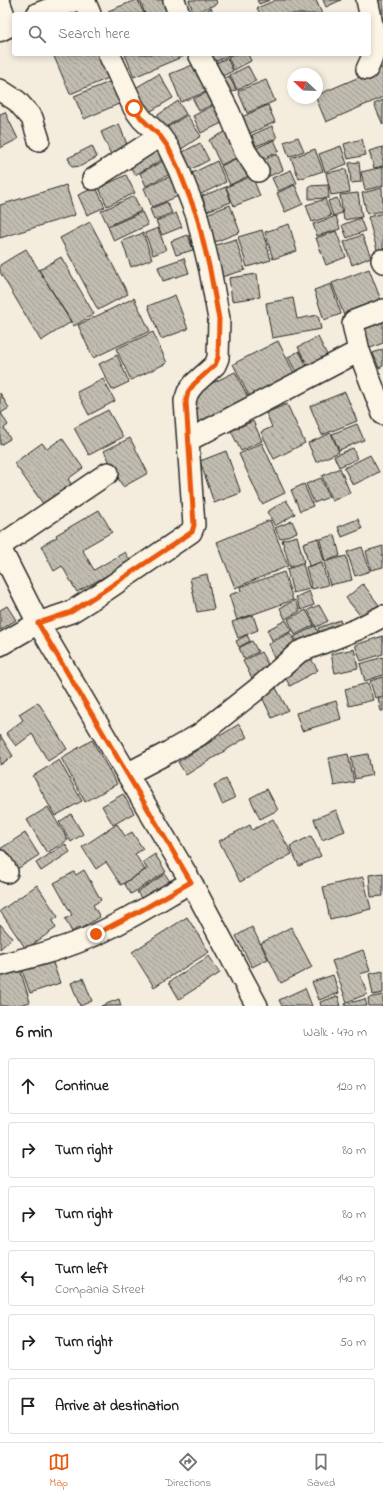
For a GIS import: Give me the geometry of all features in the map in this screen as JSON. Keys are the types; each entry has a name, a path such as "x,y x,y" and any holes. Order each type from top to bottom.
{"main road":[{"path":"43,12 74,0"}],"street":[{"path":"84,0 89,12"},
{"path":"174,0 178,12"},
{"path":"367,0 370,12"},
{"path":"0,4 7,26"},
{"path":"367,69 372,57 373,49 371,19"},
{"path":"0,645 38,623 71,612 192,532 194,525 186,401 188,392 194,384 215,365 218,358 219,319 210,270 197,216 179,170 168,147 134,108 110,56"},
{"path":"200,56 229,112 246,151 258,171"},
{"path":"0,90 17,101 32,118 40,140"},
{"path":"92,179 160,136"},
{"path":"383,310 354,321 353,324 360,351 383,414"},
{"path":"189,440 360,351"},
{"path":"108,473 0,547 38,623 191,882 258,1006"},
{"path":"127,774 199,735 256,690 299,652 358,629 383,616"},
{"path":"0,965 32,957 82,940 140,911 191,882"}],"building":[{"path":"138,0 143,12 108,12"},
{"path":"140,0 169,0 174,12 144,12"},
{"path":"189,0 216,0 217,4 193,12"},
{"path":"257,0 270,0 259,4"},
{"path":"276,0 316,0 321,12 259,12 257,8"},
{"path":"323,0 341,0 326,7"},
{"path":"376,0 383,0 383,20"},
{"path":"211,8 213,12 204,12"},
{"path":"54,56 102,56 111,77 70,94"},
{"path":"126,56 184,56 134,77"},
{"path":"212,56 227,56 215,62"},
{"path":"249,56 251,61 234,70 228,57"},
{"path":"227,58 233,71 216,79 210,66"},
{"path":"200,62 211,90 181,102 170,74"},
{"path":"248,66 256,81 237,90 230,75"},
{"path":"383,67 383,97 326,122 318,104 323,104 323,92"},
{"path":"159,74 173,98 146,114 132,90"},
{"path":"229,76 236,90 223,97 216,83"},
{"path":"266,80 275,101 247,113 238,91"},
{"path":"112,81 121,103 84,119 74,96"},
{"path":"214,89 220,101 199,111 193,99"},
{"path":"383,100 383,125 374,104"},
{"path":"178,101 186,114 163,129 155,117"},
{"path":"216,104 224,122 201,133 193,116"},
{"path":"268,105 275,122 242,137 235,120"},
{"path":"5,112 18,139 0,148 0,114"},
{"path":"187,115 201,136 177,152 163,130"},
{"path":"119,124 130,152 113,159 101,132"},
{"path":"272,126 277,138 256,146 252,135"},
{"path":"233,128 246,153 221,165 209,140"},
{"path":"298,137 304,151 289,157 284,142"},
{"path":"362,139 366,155 348,159 344,144"},
{"path":"274,140 279,151 255,161 250,151"},
{"path":"159,143 167,157 135,175 127,161"},
{"path":"200,143 209,160 184,173 175,156"},
{"path":"92,146 97,157 81,166 72,167 68,158"},
{"path":"341,146 347,164 325,172 319,154"},
{"path":"383,147 383,166 374,168 369,151"},
{"path":"315,149 323,171 299,179 291,158"},
{"path":"245,154 254,173 230,185 221,166"},
{"path":"277,154 283,170 265,178 258,162"},
{"path":"167,159 174,172 146,186 140,173"},
{"path":"217,161 226,182 195,197 186,176"},
{"path":"359,162 361,182 351,183 349,163"},
{"path":"383,167 383,186 365,190 361,172"},
{"path":"346,169 350,192 331,195 326,173"},
{"path":"291,170 297,183 278,191 272,178"},
{"path":"126,175 135,193 107,206 99,188"},
{"path":"173,175 181,195 152,207 144,188"},
{"path":"252,176 260,196 234,206 226,187"},
{"path":"66,185 75,215 0,238 0,205"},
{"path":"295,185 303,204 285,212 277,193"},
{"path":"328,185 329,198 309,199 309,186"},
{"path":"96,187 105,207 87,215 78,195"},
{"path":"226,187 231,202 207,211 202,196"},
{"path":"382,188 383,211 367,214 362,193"},
{"path":"358,193 362,217 344,220 340,195"},
{"path":"134,196 141,211 108,226 101,211"},
{"path":"337,198 342,213 333,216 328,201"},
{"path":"325,199 331,216 312,222 306,205"},
{"path":"167,202 172,213 154,220 150,209"},
{"path":"230,205 240,232 215,242 204,215"},
{"path":"142,212 148,225 114,241 108,227"},
{"path":"176,213 182,227 162,235 156,221"},
{"path":"383,213 383,256 379,257 368,217"},
{"path":"336,216 340,229 317,236 313,224"},
{"path":"360,218 365,231 347,238 342,225"},
{"path":"90,222 128,294 98,310 60,238"},
{"path":"289,224 297,251 273,259 265,232"},
{"path":"158,228 166,250 153,255 145,233"},
{"path":"262,230 271,260 247,267 238,237"},
{"path":"336,231 346,257 326,265 316,238"},
{"path":"143,233 152,259 131,267 122,241"},
{"path":"188,235 193,250 176,255 171,241"},
{"path":"362,235 371,257 352,265 344,242"},
{"path":"236,239 245,270 218,278 209,247"},
{"path":"26,249 71,322 41,341 0,272 0,265"},
{"path":"61,257 94,314 74,326 39,270"},
{"path":"184,258 189,273 163,281 158,267"},
{"path":"369,269 382,303 345,318 332,283"},
{"path":"257,274 260,297 232,301 229,278"},
{"path":"331,284 341,314 324,320 314,290"},
{"path":"175,295 188,329 161,339 148,306"},
{"path":"134,298 150,331 93,358 78,325"},
{"path":"293,298 297,319 318,315 321,329 272,338 266,303"},
{"path":"383,317 383,343 368,349 359,326"},
{"path":"153,332 167,363 131,380 116,349"},
{"path":"318,337 329,359 310,370 298,347"},
{"path":"278,341 295,375 250,398 233,364"},
{"path":"383,349 383,366 379,368 373,353"},
{"path":"299,351 309,370 298,376 288,357"},
{"path":"117,355 129,382 112,390 99,364"},
{"path":"235,372 250,401 197,428 190,394"},
{"path":"103,379 115,401 89,415 77,392"},
{"path":"345,392 357,421 322,435 310,406"},
{"path":"0,393 9,408 1,413 8,425 4,428 10,439 0,445"},
{"path":"287,404 305,443 274,459 261,432 272,427 266,413"},
{"path":"108,410 123,437 89,455 74,428"},
{"path":"253,421 262,441 241,451 231,431"},
{"path":"357,424 364,440 339,450 332,434"},
{"path":"331,433 339,452 316,462 308,443"},
{"path":"62,438 83,468 68,479 72,485 44,505 14,463 42,443 47,449"},
{"path":"130,438 148,473 123,487 104,451"},
{"path":"262,443 285,493 262,504 239,454"},
{"path":"353,448 357,459 339,467 334,456"},
{"path":"226,451 241,493 214,503 200,461"},
{"path":"370,455 379,472 353,485 344,468"},
{"path":"340,468 350,493 332,501 322,476"},
{"path":"321,478 329,497 314,503 306,484"},
{"path":"304,484 313,506 300,511 291,490"},
{"path":"286,500 295,514 275,526 267,512"},
{"path":"99,510 112,532 82,549 94,570 125,552 131,562 77,592 62,566 54,571 41,546 57,537 56,535"},
{"path":"358,519 362,529 342,537 338,527"},
{"path":"270,520 288,566 235,588 217,542"},
{"path":"292,521 297,532 280,539 275,528"},
{"path":"335,535 340,556 325,561 320,539"},
{"path":"297,536 304,562 290,567 282,540"},
{"path":"318,538 324,561 309,566 303,543"},
{"path":"383,546 383,567 371,570 366,551"},
{"path":"362,547 370,571 355,576 347,552"},
{"path":"346,556 352,580 330,585 324,562"},
{"path":"322,563 328,585 312,589 306,567"},
{"path":"303,564 310,589 293,593 287,569"},
{"path":"284,572 293,600 237,620 229,595 241,591 240,587"},
{"path":"207,574 214,609 197,612 190,578"},
{"path":"363,584 379,605 363,619 346,598"},
{"path":"309,591 314,605 301,610 296,597"},
{"path":"295,600 300,611 285,619 280,608"},
{"path":"319,605 328,621 316,627 308,610"},
{"path":"7,606 16,620 0,630 0,610"},
{"path":"306,610 314,625 295,635 288,619"},
{"path":"253,615 258,630 238,638 232,622"},
{"path":"286,620 292,631 272,640 267,630"},
{"path":"340,620 344,633 323,641 318,628"},
{"path":"315,626 321,639 301,649 294,637"},
{"path":"290,633 298,648 275,660 268,644"},
{"path":"247,635 250,641 239,647 236,641"},
{"path":"383,636 383,654 361,661 355,645"},
{"path":"252,641 258,652 244,659 239,648"},
{"path":"354,649 358,668 335,673 331,654"},
{"path":"261,652 273,674 255,684 243,661"},
{"path":"309,656 318,670 290,686 282,672"},
{"path":"383,657 383,675 365,681 360,664"},
{"path":"383,677 383,696 375,698 370,681"},
{"path":"368,683 373,700 349,706 345,689"},
{"path":"275,686 288,710 272,718 260,693"},
{"path":"383,697 383,711 381,711 378,698"},
{"path":"336,701 341,719 302,731 296,713"},
{"path":"38,702 67,749 48,761 32,734 16,746 6,733 23,720 19,714"},
{"path":"239,724 247,737 186,775 178,762"},
{"path":"0,735 13,756 0,765"},
{"path":"92,740 117,784 85,802 61,758"},
{"path":"348,754 354,782 334,786 329,758"},
{"path":"368,754 372,775 355,779 351,757"},
{"path":"59,760 82,801 55,816 33,776"},
{"path":"226,779 235,798 222,804 214,785"},
{"path":"267,789 278,810 260,819 250,798"},
{"path":"123,794 134,813 113,825 102,806"},
{"path":"48,807 68,840 47,853 27,820"},
{"path":"336,810 345,831 322,840 314,819"},
{"path":"71,814 83,834 71,842 59,822"},
{"path":"273,819 292,854 240,882 219,841 250,825 252,830"},
{"path":"117,824 125,836 132,832 143,849 135,854 145,870 121,885 106,862 96,869 82,847"},
{"path":"25,833 39,855 14,871 0,849"},
{"path":"311,836 321,856 299,866 290,846"},
{"path":"65,844 70,852 41,871 36,863"},
{"path":"155,854 166,872 131,894 124,883 147,869 143,862"},
{"path":"84,870 101,900 93,905 100,917 72,932 65,919 72,915 54,883 74,872 76,875"},
{"path":"383,873 383,896 371,897 369,875"},
{"path":"165,874 171,883 143,901 137,892"},
{"path":"363,877 371,909 330,919 323,887"},
{"path":"37,885 58,917 52,921 56,928 26,949 0,911"},
{"path":"187,917 209,952 154,987 132,952"},
{"path":"0,924 12,938 0,949"},
{"path":"252,927 268,959 252,967 236,936"},
{"path":"291,927 312,967 281,983 261,943"},
{"path":"363,950 370,971 360,974 367,994 347,1002 332,961"},
{"path":"209,956 220,973 179,999 169,982"},
{"path":"52,960 60,983 30,993 22,970"},
{"path":"19,966 30,1002 16,1006 0,1006 0,972"},
{"path":"383,971 383,993 373,995 369,974"},
{"path":"333,975 339,993 319,1000 312,982"},
{"path":"83,978 92,1001 80,1006 71,983"},
{"path":"305,988 312,1006 282,1006 279,1000"},
{"path":"383,995 383,1006 369,1006 368,998"},
{"path":"338,996 341,1006 321,1006 320,1002"},
{"path":"119,999 121,1006 101,1006"},
{"path":"365,999 367,1006 345,1006 345,1004"}],"route":[{"path":"96,934 191,882 38,623 71,612 192,532 194,525 186,401 188,392 194,384 215,365 218,358 219,319 210,270 197,216 179,170 168,147 134,108"}]}
